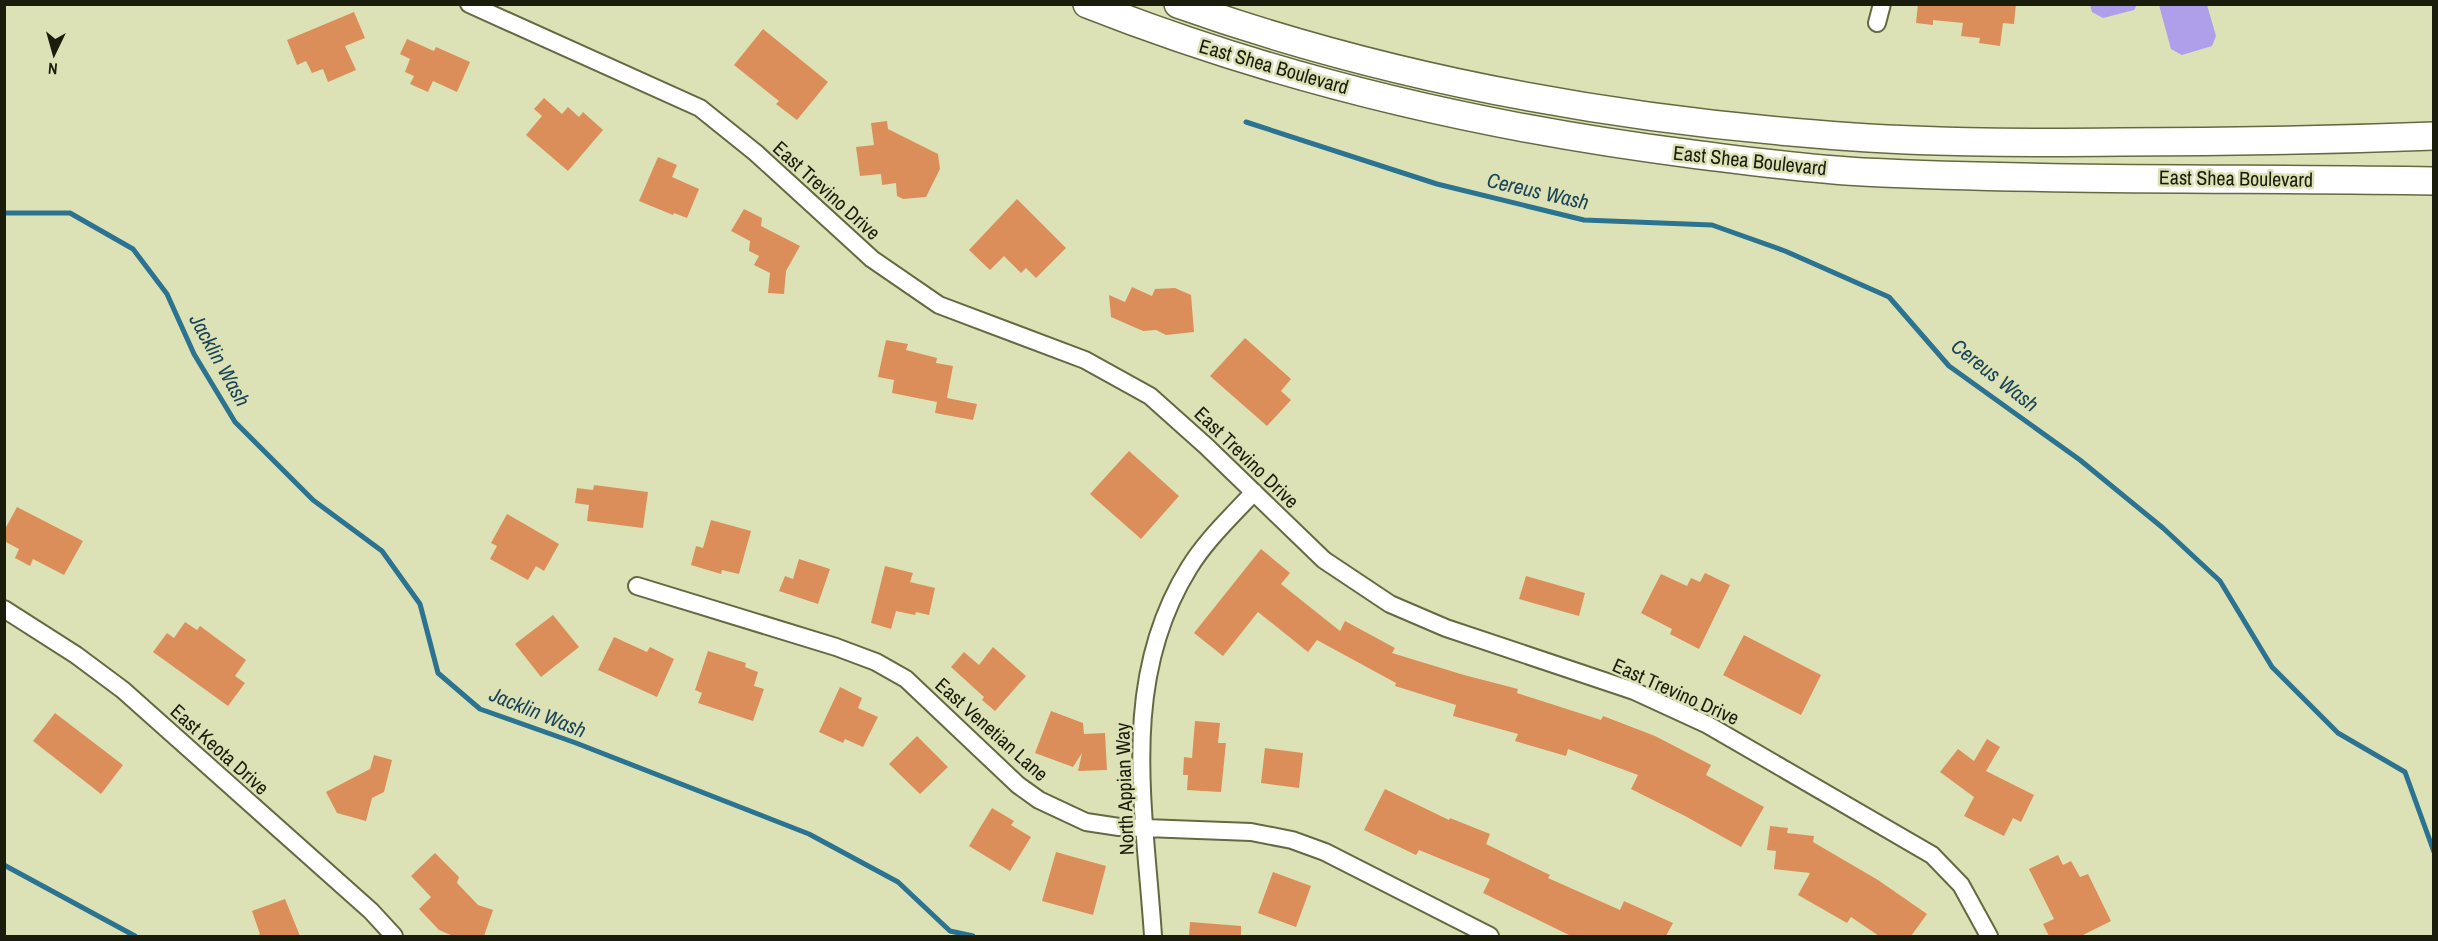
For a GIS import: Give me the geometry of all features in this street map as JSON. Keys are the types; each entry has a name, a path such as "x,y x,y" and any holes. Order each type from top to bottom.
{"main road":[{"name":"East Shea Boulevard","path":"1087,4 1146,28 1272,68 1497,124 1635,147 1861,172 2433,181"},
{"name":"East Shea Boulevard","path":"1178,4 1294,41 1531,98 1702,122 1814,134 1940,142 2210,142 2433,136"},
{"path":"1377,95 1385,64"}],"street":[{"name":"East Trevino Drive","path":"469,4 700,108 756,153 872,259 939,305 1085,360 1150,396 1324,560 1390,604 1446,628 1635,691 1698,720 1932,855 1961,885 1989,936"},
{"path":"1877,23 1882,4"},
{"name":"North Appian Way","path":"1154,936 1140,740 1143,697 1154,647 1172,601 1189,568 1210,540 1254,492"},
{"name":"East Venetian Lane","path":"637,586 836,647 876,662 906,679 1018,785 1039,800 1086,822 1145,828 1251,832 1292,840 1356,867 1490,936"},
{"name":"East Keota Drive","path":"4,609 76,655 123,690 370,911 394,936"}],"shaded area":[{"path":"2090,4 2137,5 2134,10 2103,18 2092,12"},
{"path":"2159,5 2207,5 2216,36 2212,46 2182,55 2171,49"}],"building":[{"path":"1918,4 2016,4 2014,24 2003,23 2000,46 1979,43 1980,38 1961,36 1963,23 1933,20 1933,25 1916,23"},
{"path":"354,12 365,38 345,46 356,70 328,82 323,69 312,73 306,61 297,65 287,40"},
{"path":"763,29 828,82 797,120 776,104 779,101 734,65"},
{"path":"407,39 434,51 436,47 470,62 457,92 433,81 428,92 410,84 414,76 405,72 410,59 400,54"},
{"path":"544,98 562,114 568,107 579,117 583,112 603,130 568,171 526,135 542,116 534,109"},
{"path":"887,121 888,129 938,154 940,169 926,197 903,199 897,196 896,183 882,185 881,174 860,176 856,147 874,145 871,123"},
{"path":"658,157 677,165 672,177 699,189 687,218 674,213 673,215 639,201"},
{"path":"1017,199 1066,248 1036,278 1026,268 1021,273 1004,256 990,270 969,250"},
{"path":"744,209 762,218 761,226 800,246 786,271 784,294 768,293 770,273 754,265 759,256 749,251 750,241 731,231"},
{"path":"1132,287 1152,296 1155,289 1175,288 1191,295 1194,332 1166,335 1156,330 1143,331 1111,317 1109,295 1125,302"},
{"path":"1245,338 1291,379 1281,391 1291,400 1267,426 1210,376"},
{"path":"886,340 908,344 906,350 937,358 936,363 953,366 947,398 977,404 973,420 935,413 937,402 892,393 894,380 878,377"},
{"path":"1129,451 1179,496 1141,539 1090,494"},
{"path":"594,485 648,492 643,528 587,521 589,505 575,503 577,488 593,490"},
{"path":"17,507 83,541 64,575 33,559 30,566 15,558 19,549 4,541 4,531"},
{"path":"507,514 559,544 544,571 536,566 528,580 490,559 497,546 491,543"},
{"path":"711,520 751,531 739,574 722,570 721,574 691,565 696,546 703,548"},
{"path":"1261,549 1290,573 1281,584 1340,631 1345,621 1395,648 1392,653 1518,689 1517,693 1601,720 1603,716 1655,736 1711,765 1706,775 1764,807 1741,847 1631,789 1638,775 1568,749 1566,756 1515,741 1518,734 1453,716 1456,705 1395,686 1396,683 1317,640 1308,652 1258,612 1223,656 1194,633"},
{"path":"799,559 830,569 818,604 779,591 785,576 793,579"},
{"path":"885,566 913,573 910,582 935,588 929,615 896,611 891,629 871,623"},
{"path":"1705,573 1730,585 1699,649 1670,634 1672,629 1641,613 1661,574 1687,586 1691,578 1700,582"},
{"path":"1526,576 1585,593 1579,616 1519,599"},
{"path":"553,615 579,647 541,677 515,644"},
{"path":"185,622 197,630 200,626 246,660 235,676 245,683 228,706 153,652 167,633 174,638"},
{"path":"1744,635 1821,675 1801,715 1723,675"},
{"path":"614,637 647,652 650,647 674,659 657,697 598,670"},
{"path":"993,647 1026,676 995,711 982,700 984,697 951,667 964,652 979,665"},
{"path":"708,651 746,663 745,667 758,672 754,686 764,689 753,721 698,703 702,693 695,690"},
{"path":"840,687 862,698 858,708 878,717 863,747 845,739 843,743 819,732"},
{"path":"1051,711 1083,723 1084,734 1105,733 1107,770 1078,771 1082,753 1073,767 1035,753"},
{"path":"55,713 123,765 101,794 33,741"},
{"path":"1195,721 1220,723 1218,743 1226,743 1221,792 1187,790 1188,775 1183,775 1184,757 1192,758"},
{"path":"917,736 948,767 920,794 889,764"},
{"path":"1987,739 2000,747 1986,771 2034,795 2021,822 2013,818 2004,836 1964,816 1974,797 1940,772 1958,749 1974,761"},
{"path":"1265,748 1303,753 1299,788 1261,783"},
{"path":"374,755 392,760 384,792 372,798 366,821 337,813 326,792 370,769"},
{"path":"1385,789 1449,820 1450,818 1490,834 1486,844 1550,875 1548,878 1620,910 1624,901 1673,923 1666,936 1571,936 1483,893 1490,879 1419,850 1416,855 1364,830"},
{"path":"992,808 1014,821 1011,825 1031,837 1010,871 969,846"},
{"path":"1770,826 1788,828 1787,833 1814,836 1813,842 1878,880 1927,914 1911,936 1879,936 1851,917 1847,923 1798,895 1810,873 1774,869 1776,851 1767,850"},
{"path":"1056,852 1106,866 1093,915 1042,901"},
{"path":"435,853 459,877 457,883 478,905 493,910 484,936 453,936 439,930 419,909 431,897 411,876"},
{"path":"2058,855 2063,865 2071,861 2080,877 2088,874 2111,921 2081,936 2049,936 2043,924 2054,919 2029,869"},
{"path":"1273,872 1311,886 1296,927 1258,913"},
{"path":"285,899 300,936 257,936 260,934 252,911"},
{"path":"1190,922 1241,926 1241,936 1189,936"}],"waterway":[{"name":"Cereus Wash","path":"1246,122 1437,184 1584,220 1712,225 1785,251 1889,297 1949,366 2080,460 2163,528 2220,581 2272,667 2338,733 2405,772 2434,852"},
{"name":"Jacklin Wash","path":"4,213 70,213 133,249 167,294 194,354 235,422 313,500 382,551 420,604 438,673 480,709 576,743 809,834 898,882 950,931 973,936"},
{"path":"4,865 135,936"}]}
